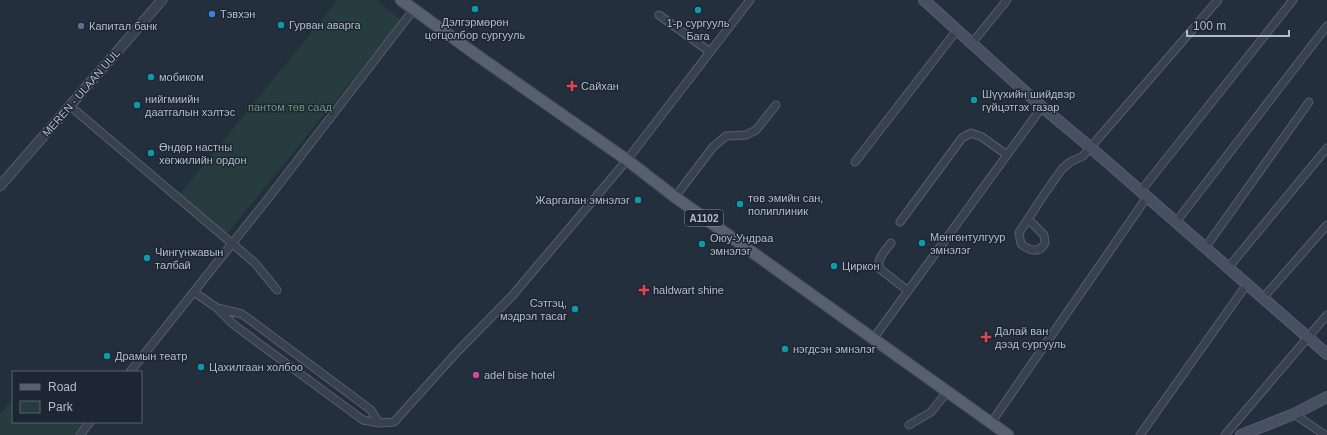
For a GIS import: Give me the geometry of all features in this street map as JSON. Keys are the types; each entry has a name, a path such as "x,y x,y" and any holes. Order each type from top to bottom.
{"main road":[{"name":"A1102","path":"401,0 478,56 627,160 675,197 1008,435"},
{"path":"924,0 1042,107 1090,147 1327,354"},
{"path":"1241,435 1294,414 1327,397"}],"street":[{"name":"MEREN - ULAAN UUL","path":"1,184 162,0"},
{"path":"194,292 217,308 234,325 363,420 379,423 394,422 458,351 512,296 627,160 750,0"},
{"path":"972,43 1007,0"},
{"path":"1028,219 1044,235 1045,243 1042,248 1037,251 1028,250 1021,244 1019,233 1028,219 1043,196 1062,170 1070,162 1084,156 1090,147 1218,0"},
{"path":"992,423 1144,194 1293,0"},
{"path":"131,371 233,243 414,9"},
{"path":"658,15 710,52"},
{"path":"1176,222 1327,26"},
{"path":"855,162 957,30"},
{"path":"1205,248 1309,102"},
{"path":"675,197 713,147 726,136 746,136 756,130 776,105"},
{"path":"70,106 233,243 255,263 277,290"},
{"path":"873,339 1042,107"},
{"path":"900,222 962,138 971,133 982,137 1007,155"},
{"path":"1228,268 1327,148"},
{"path":"1263,298 1327,225"},
{"path":"891,243 879,260 878,265 880,269 908,291"},
{"path":"1140,435 1247,284"},
{"path":"217,308 242,314 371,410 379,423"},
{"path":"1225,435 1327,315"},
{"path":"908,425 931,412 947,392"},
{"path":"1294,414 1325,435"},
{"path":"80,435 89,423"}],"green space":[{"name":"пантом төв саад","path":"338,0 377,0 401,20 227,234 179,195"},
{"path":"12,400 12,423 84,423 74,435 0,435 0,414"}],"place":[{"name":"Дэлгэрмөрөн цогцолбор сургууль","path":"475,9"},
{"name":"1-р сургууль Бага","path":"698,10"},
{"name":"Тэвхэн","path":"212,14"},
{"name":"Гурван аварга","path":"281,25"},
{"name":"Капитал банк","path":"81,26"},
{"name":"мобиком","path":"151,77"},
{"name":"Сайхан","path":"572,86"},
{"name":"Шүүхийн шийдвэр гүйцэтгэх газар","path":"974,100"},
{"name":"нийгмиийн даатгалын хэлтэс","path":"137,105"},
{"name":"Өндөр настны хөгжилийн ордон","path":"151,153"},
{"name":"Жаргалан эмнэлэг","path":"638,200"},
{"name":"төв эмийн сан, полиплиник","path":"740,204"},
{"name":"Мөнгөнтулгуур эмнэлэг","path":"922,243"},
{"name":"Оюу-Ундраа эмнэлэг","path":"702,244"},
{"name":"Чингүнжавын талбай","path":"147,258"},
{"name":"Циркон","path":"834,266"},
{"name":"haldwart shine","path":"644,290"},
{"name":"Сэтгэц, мэдрэл тасаг","path":"575,309"},
{"name":"Далай ван дээд сургууль","path":"986,337"},
{"name":"нэгдсэн эмнэлэг","path":"785,349"},
{"name":"Драмын театр","path":"107,356"},
{"name":"Цахилгаан холбоо","path":"201,367"},
{"name":"adel bise hotel","path":"476,375"}]}
